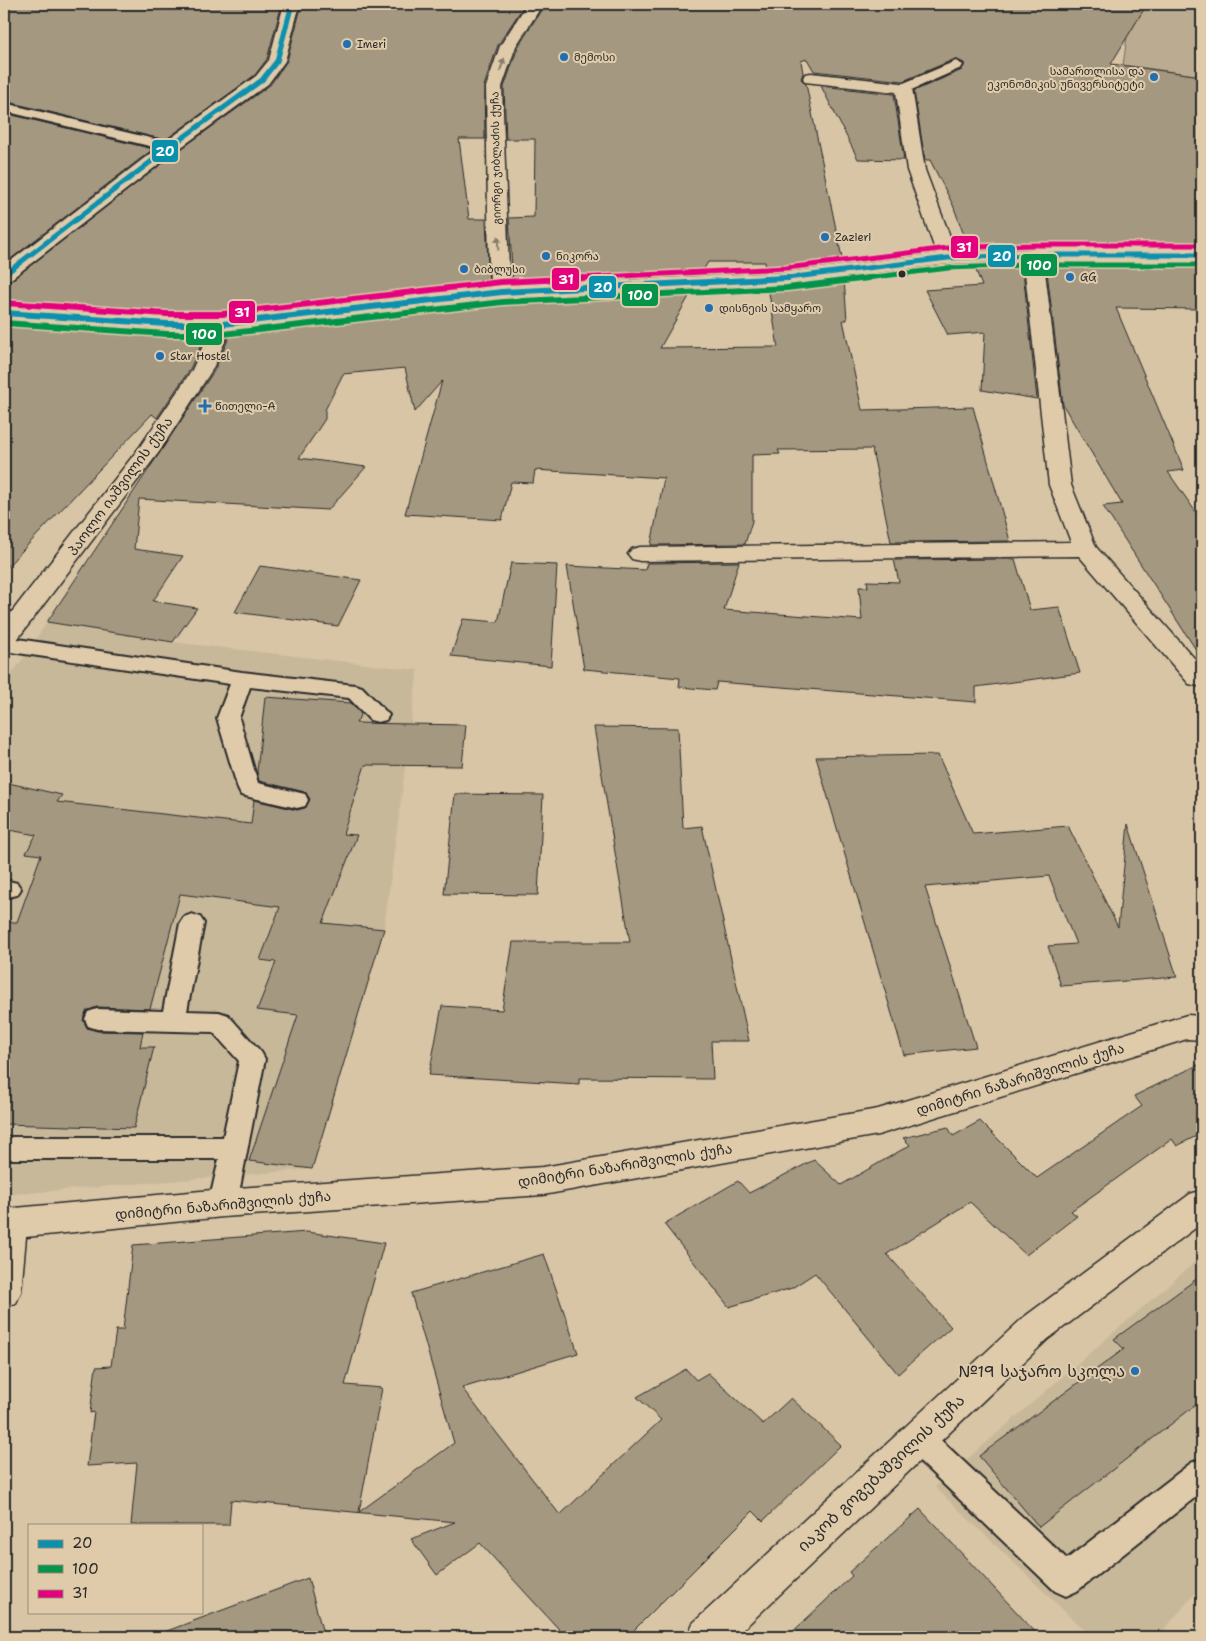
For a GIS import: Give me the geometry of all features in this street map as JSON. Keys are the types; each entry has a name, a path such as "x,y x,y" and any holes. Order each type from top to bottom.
{"street":[{"path":"4,275 170,147 262,80 277,61 292,4"},
{"name":"გიორგი ჯიბლაძის ქუჩა","path":"502,292 498,270 494,88 508,46 535,4"},
{"path":"811,78 904,88 916,170 948,258"},
{"path":"4,313 167,324 223,324 502,292 787,278 948,258 1033,255 1202,254"},
{"path":"1033,255 1060,485 1086,549 1198,678"},
{"name":"პაოლო იაშვილის ქუჩა","path":"4,639 148,452 202,370 223,324"},
{"path":"640,554 1086,549"},
{"name":"დიმიტრი ნაზარიშვილის ქუჩა","path":"7,1224 223,1203 543,1181 878,1122 1187,1027 1202,1028"},
{"name":"იაკობ გოგებაშვილის ქუჩა","path":"707,1637 1036,1328 1202,1204"},
{"path":"4,1292 7,1224"}],"lane":[{"path":"904,88 956,66"},
{"path":"4,107 170,147"},
{"path":"4,644 242,679 355,692 378,715"},
{"path":"242,679 228,718 250,789 297,800"},
{"path":"173,1021 192,923"},
{"path":"97,1019 219,1022 252,1059 223,1203"},
{"path":"4,1148 234,1148"},
{"path":"917,1438 1066,1580 1202,1473"}],"shaded area":[{"path":"1147,4 1202,4 1202,76 1123,65 1127,37"},
{"path":"47,622 173,642 418,670 384,929 312,1169 4,1195 4,684"},
{"name":"№19 საჯარო სკოლა","path":"1202,1256 1202,1585 1158,1637 1091,1637 935,1487"}],"building":[{"path":"4,4 282,4 267,59 255,75 165,140 4,101"},
{"path":"302,4 525,4 498,45 484,86 485,139 459,139 469,219 486,219 489,286 223,316 167,316 4,305 4,283 12,280 177,152 270,85 287,61"},
{"path":"545,4 992,4 1014,6 1016,4 1147,4 1111,64 1202,76 1202,247 969,249 953,205 930,160 925,160 914,91 962,70 964,63 955,59 903,81 814,71 807,59 801,61 803,73 801,79 806,84 843,263 766,271 765,262 708,262 701,274 513,284 509,218 534,217 535,139 506,139 504,87 518,47"},
{"path":"821,86 894,94 904,160 858,159"},
{"path":"4,113 153,149 4,264"},
{"path":"1022,263 1037,399 982,390 985,332 948,335 925,290 982,286 974,265"},
{"path":"1046,263 1202,263 1202,309 1116,308 1184,470 1168,472 1202,521 1202,659 1103,506 1122,504 1063,405"},
{"path":"844,279 847,320 843,320 862,410 973,407 1010,541 891,542 872,449 778,450 780,454 752,455 752,521 745,544 651,545 664,478 535,470 533,483 511,482 502,520 405,514 442,381 415,412 405,368 343,374 325,410 325,419 299,458 366,467 328,510 139,499 134,549 183,556 153,601 197,608 173,642 47,622 214,371 232,331 502,300 692,291 660,348 778,347 768,287"},
{"path":"4,321 167,332 207,332 190,369 157,418 152,414 4,570"},
{"path":"1015,559 1030,610 1059,607 1080,673 976,687 976,702 717,682 715,690 679,687 680,678 584,669 567,566 645,570 647,563 739,562 724,610 862,620 859,587 868,587 867,581 899,582 894,560"},
{"path":"511,563 557,565 551,666 451,656 463,619 498,622"},
{"path":"260,566 361,580 338,626 235,612"},
{"path":"265,697 351,703 361,714 356,723 466,725 462,766 365,765 343,834 357,835 323,923 384,929 312,1169 249,1161 298,1015 257,1010 276,962 260,960 280,907 180,894 150,1009 97,1007 86,1011 83,1020 87,1028 97,1031 143,1032 140,1047 154,1047 134,1128 4,1124 4,922 17,922 41,855 26,853 36,835 4,829 4,782 62,795 57,802 251,824 254,800 297,810 305,808 310,799 305,792 259,781 257,772"},
{"path":"594,727 678,728 683,828 702,826 749,1041 711,1041 713,1079 579,1078 579,1084 429,1075 442,1006 502,1010 513,942 630,942"},
{"path":"938,755 973,834 1068,826 1118,927 1128,824 1177,977 1061,986 1048,946 1076,944 1049,876 925,887 976,1047 904,1055 816,757"},
{"path":"455,794 543,795 538,895 444,894"},
{"path":"1202,1063 1202,1133 1177,1146 1172,1139 1071,1211 1077,1216 1026,1255 970,1202 887,1254 951,1327 898,1374 815,1273 792,1288 729,1307 664,1224 738,1181 749,1193 814,1160 841,1185 910,1145 903,1138 948,1127 953,1136 980,1121 1037,1178 1142,1106 1134,1096"},
{"path":"307,1232 384,1243 345,1385 382,1388 359,1512 454,1443 411,1293 544,1254 578,1353 462,1388 560,1515 661,1420 637,1397 686,1369 696,1380 708,1373 763,1424 791,1398 841,1445 763,1521 753,1511 627,1637 566,1637 480,1543 437,1575 411,1539 455,1522 231,1500 229,1525 131,1524 137,1463 87,1466 94,1412 90,1413 96,1367 111,1366 116,1330 123,1330 133,1245"},
{"path":"1202,1275 1202,1400 1039,1527 979,1456 1124,1349 1114,1339"},
{"path":"920,1509 1040,1637 787,1637 852,1576 849,1572"},
{"path":"308,1578 324,1637 160,1637 159,1634"}],"transit line":[{"name":"20","path":"4,275 170,147 262,80 277,61 292,4"},
{"name":"31","path":"5,303 167,314 222,314 501,282 786,268 948,248 1033,245 1202,245"},
{"name":"20","path":"4,313 167,324 223,324 502,292 787,278 948,258 1033,255 1202,255"},
{"name":"100","path":"4,323 166,334 223,334 503,302 787,288 949,268 1033,265 1202,265"}],"place":[{"name":"Imeri","path":"347,44"},
{"name":"მემოსი","path":"564,57"},
{"name":"სამართლისა და ეკონომიკის უნივერსიტეტი","path":"1154,77"},
{"name":"Zazieri","path":"825,237"},
{"name":"ნიკორა","path":"546,256"},
{"name":"ბიბლუსი","path":"464,269"},
{"name":"GG","path":"1070,277"},
{"name":"დისნეის სამყარო","path":"709,308"},
{"name":"Star Hostel","path":"160,356"},
{"name":"წითელი-A","path":"205,406"},
{"name":"№19 საჯარო სკოლა","path":"1135,1371"}]}
